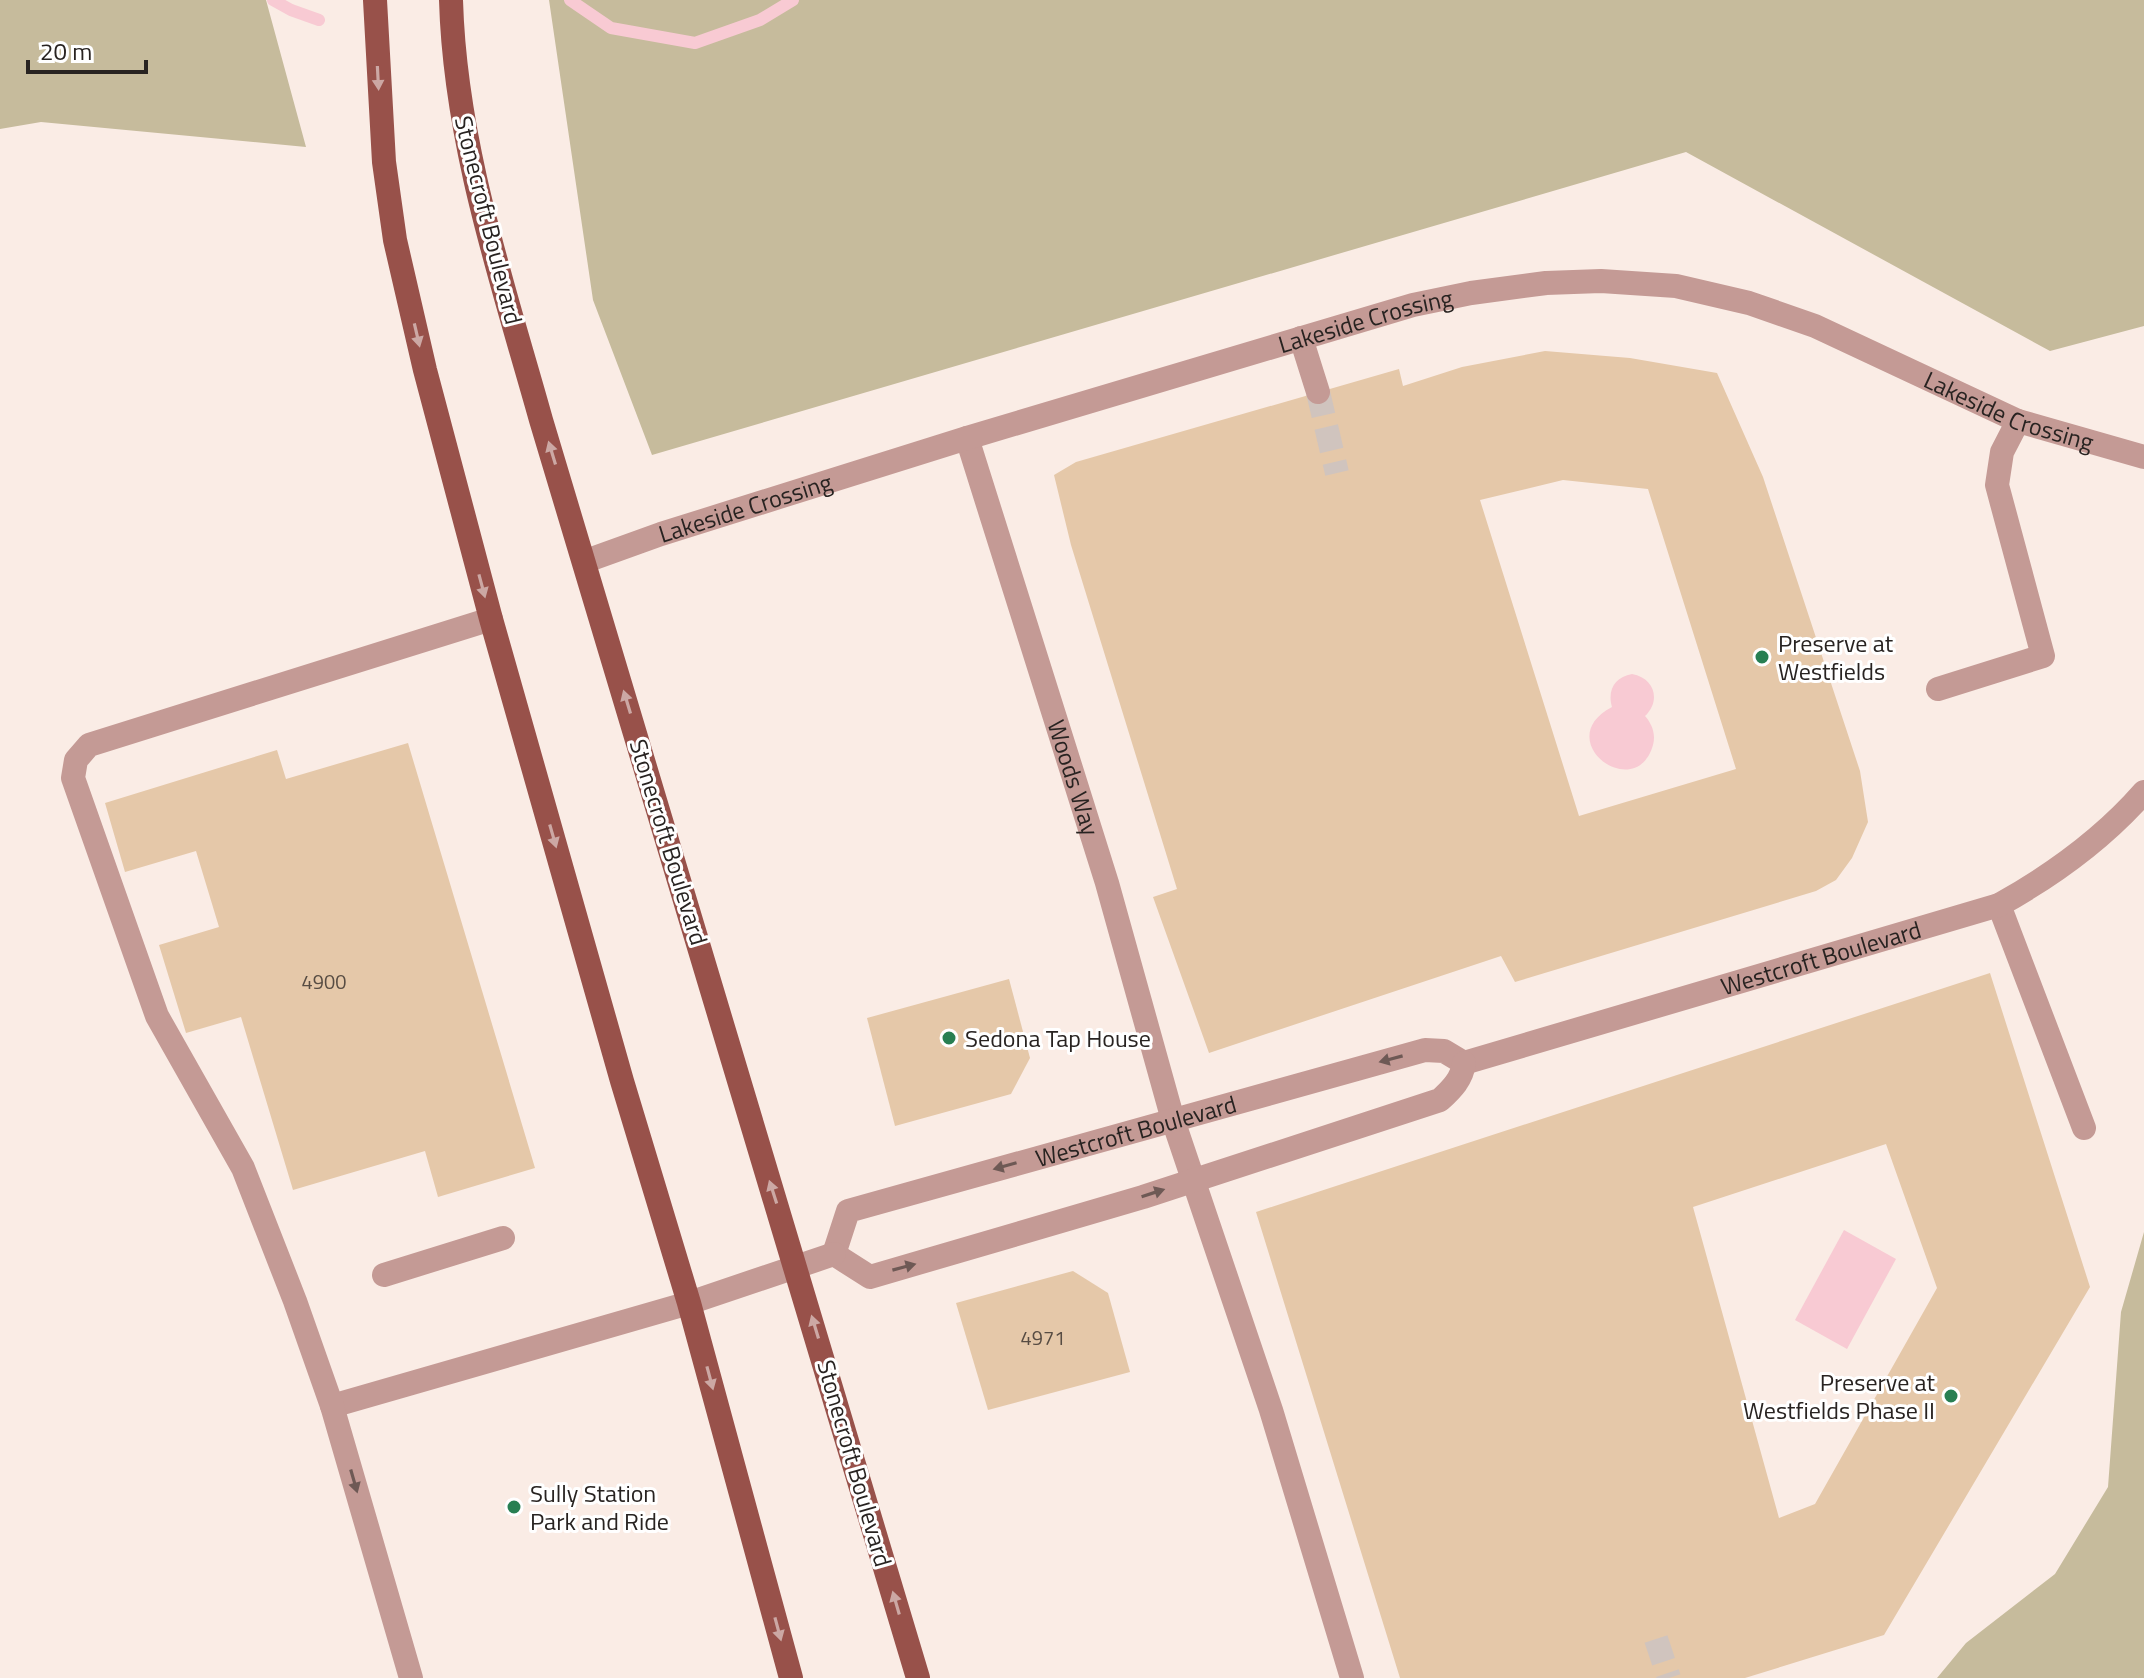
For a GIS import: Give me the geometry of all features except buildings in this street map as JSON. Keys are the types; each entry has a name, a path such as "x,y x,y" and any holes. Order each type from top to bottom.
{"main road":[{"path":"375,0 383,148 395,240 425,370 491,619 622,1081 689,1303 791,1678"},
{"name":"Stonecroft Boulevard","path":"451,0 462,108 485,221 541,420 586,561 918,1678"}],"street":[{"name":"Lakeside Crossing","path":"586,561 661,534 967,438 1413,305 1546,283 1601,281 1676,286 1749,303 1815,326 2018,421 2144,457"},
{"path":"1301,338 1318,392"},
{"path":"1938,689 2043,656 1997,485 2002,452 2018,421"},
{"name":"Woods Way","path":"967,438 1107,883 1173,1120 1271,1410 1352,1678"},
{"path":"411,1678 332,1406 295,1301 243,1168 157,1016 73,778 76,760 89,745 491,619"},
{"name":"Westcroft Boulevard","path":"834,1254 848,1211 1425,1050 1444,1051 1464,1063 1999,905 2038,884 2073,859 2144,792"},
{"path":"1999,905 2084,1128"},
{"path":"332,1406 689,1303 834,1254 870,1277 962,1251 1440,1100 1462,1074 1464,1063"},
{"path":"384,1275 503,1238"}],"shaded area":[{"path":"0,0 266,0 306,147 41,122 0,129"},
{"path":"549,0 2144,0 2144,326 2050,351 1686,152 652,455 593,300"},
{"path":"1632,674 1646,680 1653,691 1653,704 1645,716 1653,729 1654,741 1644,762 1631,769 1616,768 1602,761 1593,749 1589,735 1595,721 1612,707 1614,685"},
{"path":"1844,1230 1896,1259 1847,1349 1795,1320"},
{"path":"2144,1232 2144,1678 1937,1678 1966,1643 2055,1574 2108,1487 2121,1312"}],"waterway":[{"path":"273,0 319,20"},
{"path":"570,0 611,28 695,43 760,20 793,0"}],"tunnel":[{"path":"1318,392 1337,473"},
{"path":"1656,1639 1669,1678"}],"place":[{"name":"Preserve at Westfields","path":"1762,657"},
{"name":"Sedona Tap House","path":"949,1038"},
{"name":"Preserve at Westfields Phase II","path":"1951,1396"},
{"name":"Sully Station Park and Ride","path":"514,1507"}]}
